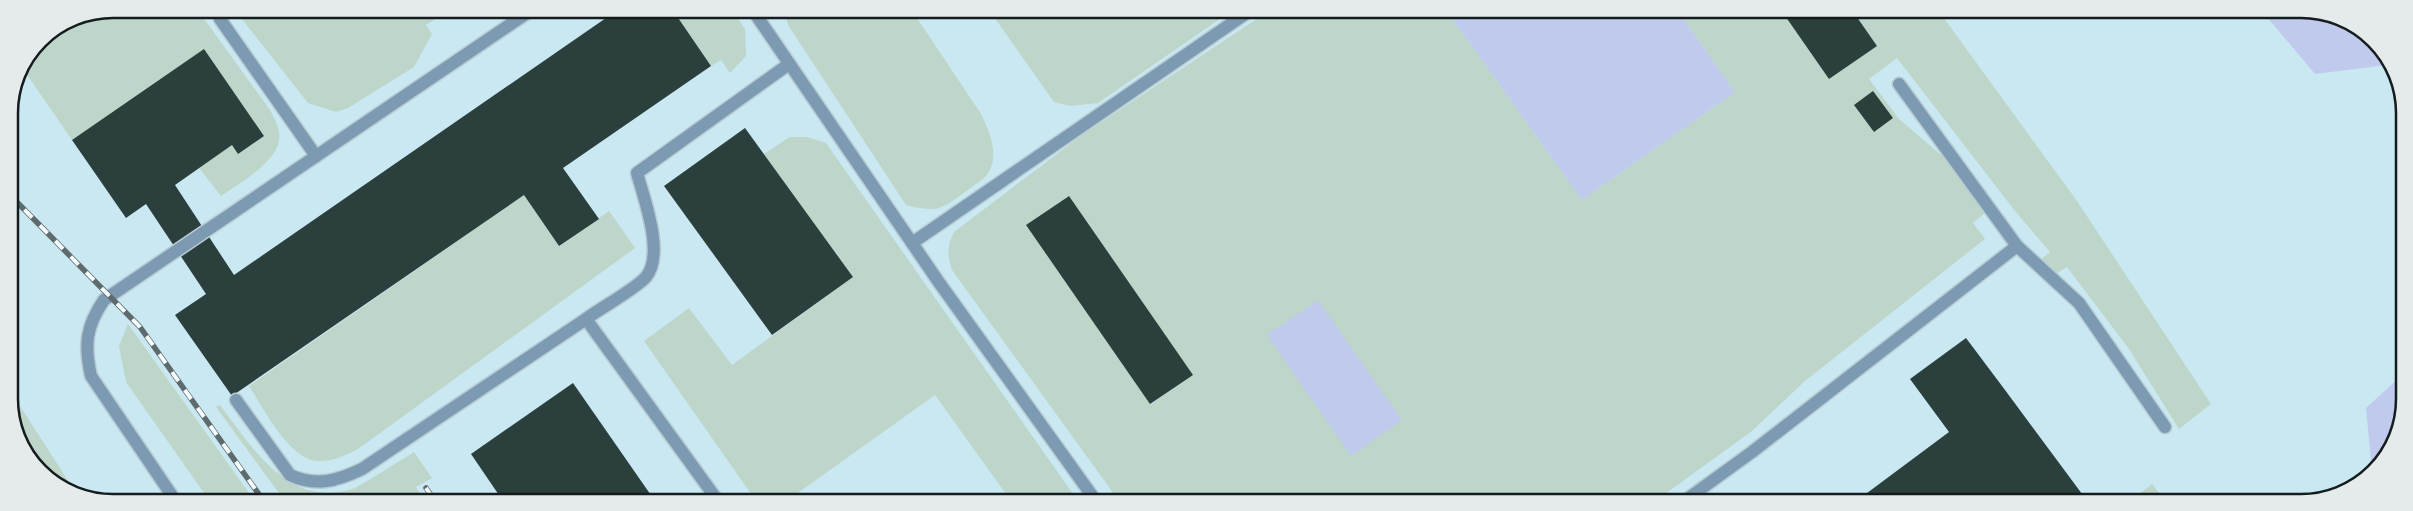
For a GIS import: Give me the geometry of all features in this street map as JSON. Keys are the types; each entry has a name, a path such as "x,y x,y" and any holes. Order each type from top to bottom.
{"lane":[{"path":"170,494 91,376 86,355 87,336 92,317 104,300 519,18"},
{"path":"758,18 912,243 1091,494"},
{"path":"912,243 1239,18"},
{"path":"220,20 316,156"},
{"path":"236,400 290,475 303,481 325,482 362,469 646,277 654,252 652,229 637,173 789,64"},
{"path":"1899,84 2017,246 2079,303 2165,427"},
{"path":"1694,494 1752,452 2017,246"},
{"path":"586,319 713,494"}],"shaded area":[{"path":"1452,18 1683,18 1735,92 1582,200"},
{"path":"2268,18 2319,19 2342,27 2368,45 2383,65 2315,74"},
{"path":"94,19 2319,19 2348,30 2368,45 2383,65 2394,94 2396,113 2396,398 2394,417 2383,446 2363,470 2342,484 2319,492 2300,494 113,494 94,492 65,481 45,466 27,440 19,417 18,100 27,71 45,45 65,30 76,25"},
{"path":"1318,300 1402,420 1351,456 1267,335"},
{"path":"2396,380 2394,417 2383,446 2371,462 2366,408"}],"green space":[{"path":"106,18 204,18 270,110 279,132 277,148 264,164 256,172 221,196 199,168 232,145 238,153 264,136 204,50 72,140 26,73 45,45 65,30 94,19"},
{"path":"241,18 437,18 426,25 432,34 414,67 348,108 336,112 308,103"},
{"path":"678,18 737,18 745,29 746,56 730,73 721,60 711,66"},
{"path":"786,18 917,18 984,121 991,138 993,155 989,171 984,178 944,206 925,209 906,205 788,25"},
{"path":"995,18 1221,18 1098,103 1070,106 1054,102"},
{"path":"1258,18 1452,18 1582,200 1735,92 1683,18 1944,18 2077,201 2211,404 2179,429 2129,349 2067,267 2054,275 2040,260 2050,252 2015,211 1897,58 1869,79 1899,119 1955,167 1986,212 1973,223 1985,239 1805,381 1752,431 1665,494 1114,494 952,270 949,260 949,246 954,232 1082,135","holes":["1068,196 1192,375 1151,404 1026,225"]},
{"path":"790,137 807,137 826,143 1073,494 1006,494 935,395 796,494 751,494 644,341 689,308 732,365 853,277 764,154"},
{"path":"524,195 559,246 609,211 635,248 358,449 339,458 323,461 307,458 297,452 269,419 249,386"},
{"path":"128,324 250,494 205,494 126,382 119,346"},
{"path":"18,403 70,483 45,466 37,456 27,440 23,429 19,417"},
{"path":"220,405 260,456 275,471 292,483 311,491 332,493 355,488 414,452 432,478 416,487 420,494 280,494 216,407"},
{"path":"2152,484 2160,494 2139,494"}],"building":[{"path":"606,18 678,18 711,66 563,168 599,219 559,246 524,195 232,396 175,315 206,294 146,204 126,218 72,140 204,49 264,136 238,154 232,145 175,185 234,275"},
{"path":"1787,18 1858,18 1877,46 1829,79"},
{"path":"1873,91 1893,118 1874,132 1854,105"},
{"path":"745,128 853,277 772,335 664,186"},
{"path":"1069,196 1193,375 1150,404 1026,225"},
{"path":"1966,338 2082,494 1866,494 1949,432 1910,379"},
{"path":"573,383 650,494 498,494 471,454"}],"railway":[{"path":"18,203 140,327 259,494"},
{"path":"426,488 430,494"}]}
